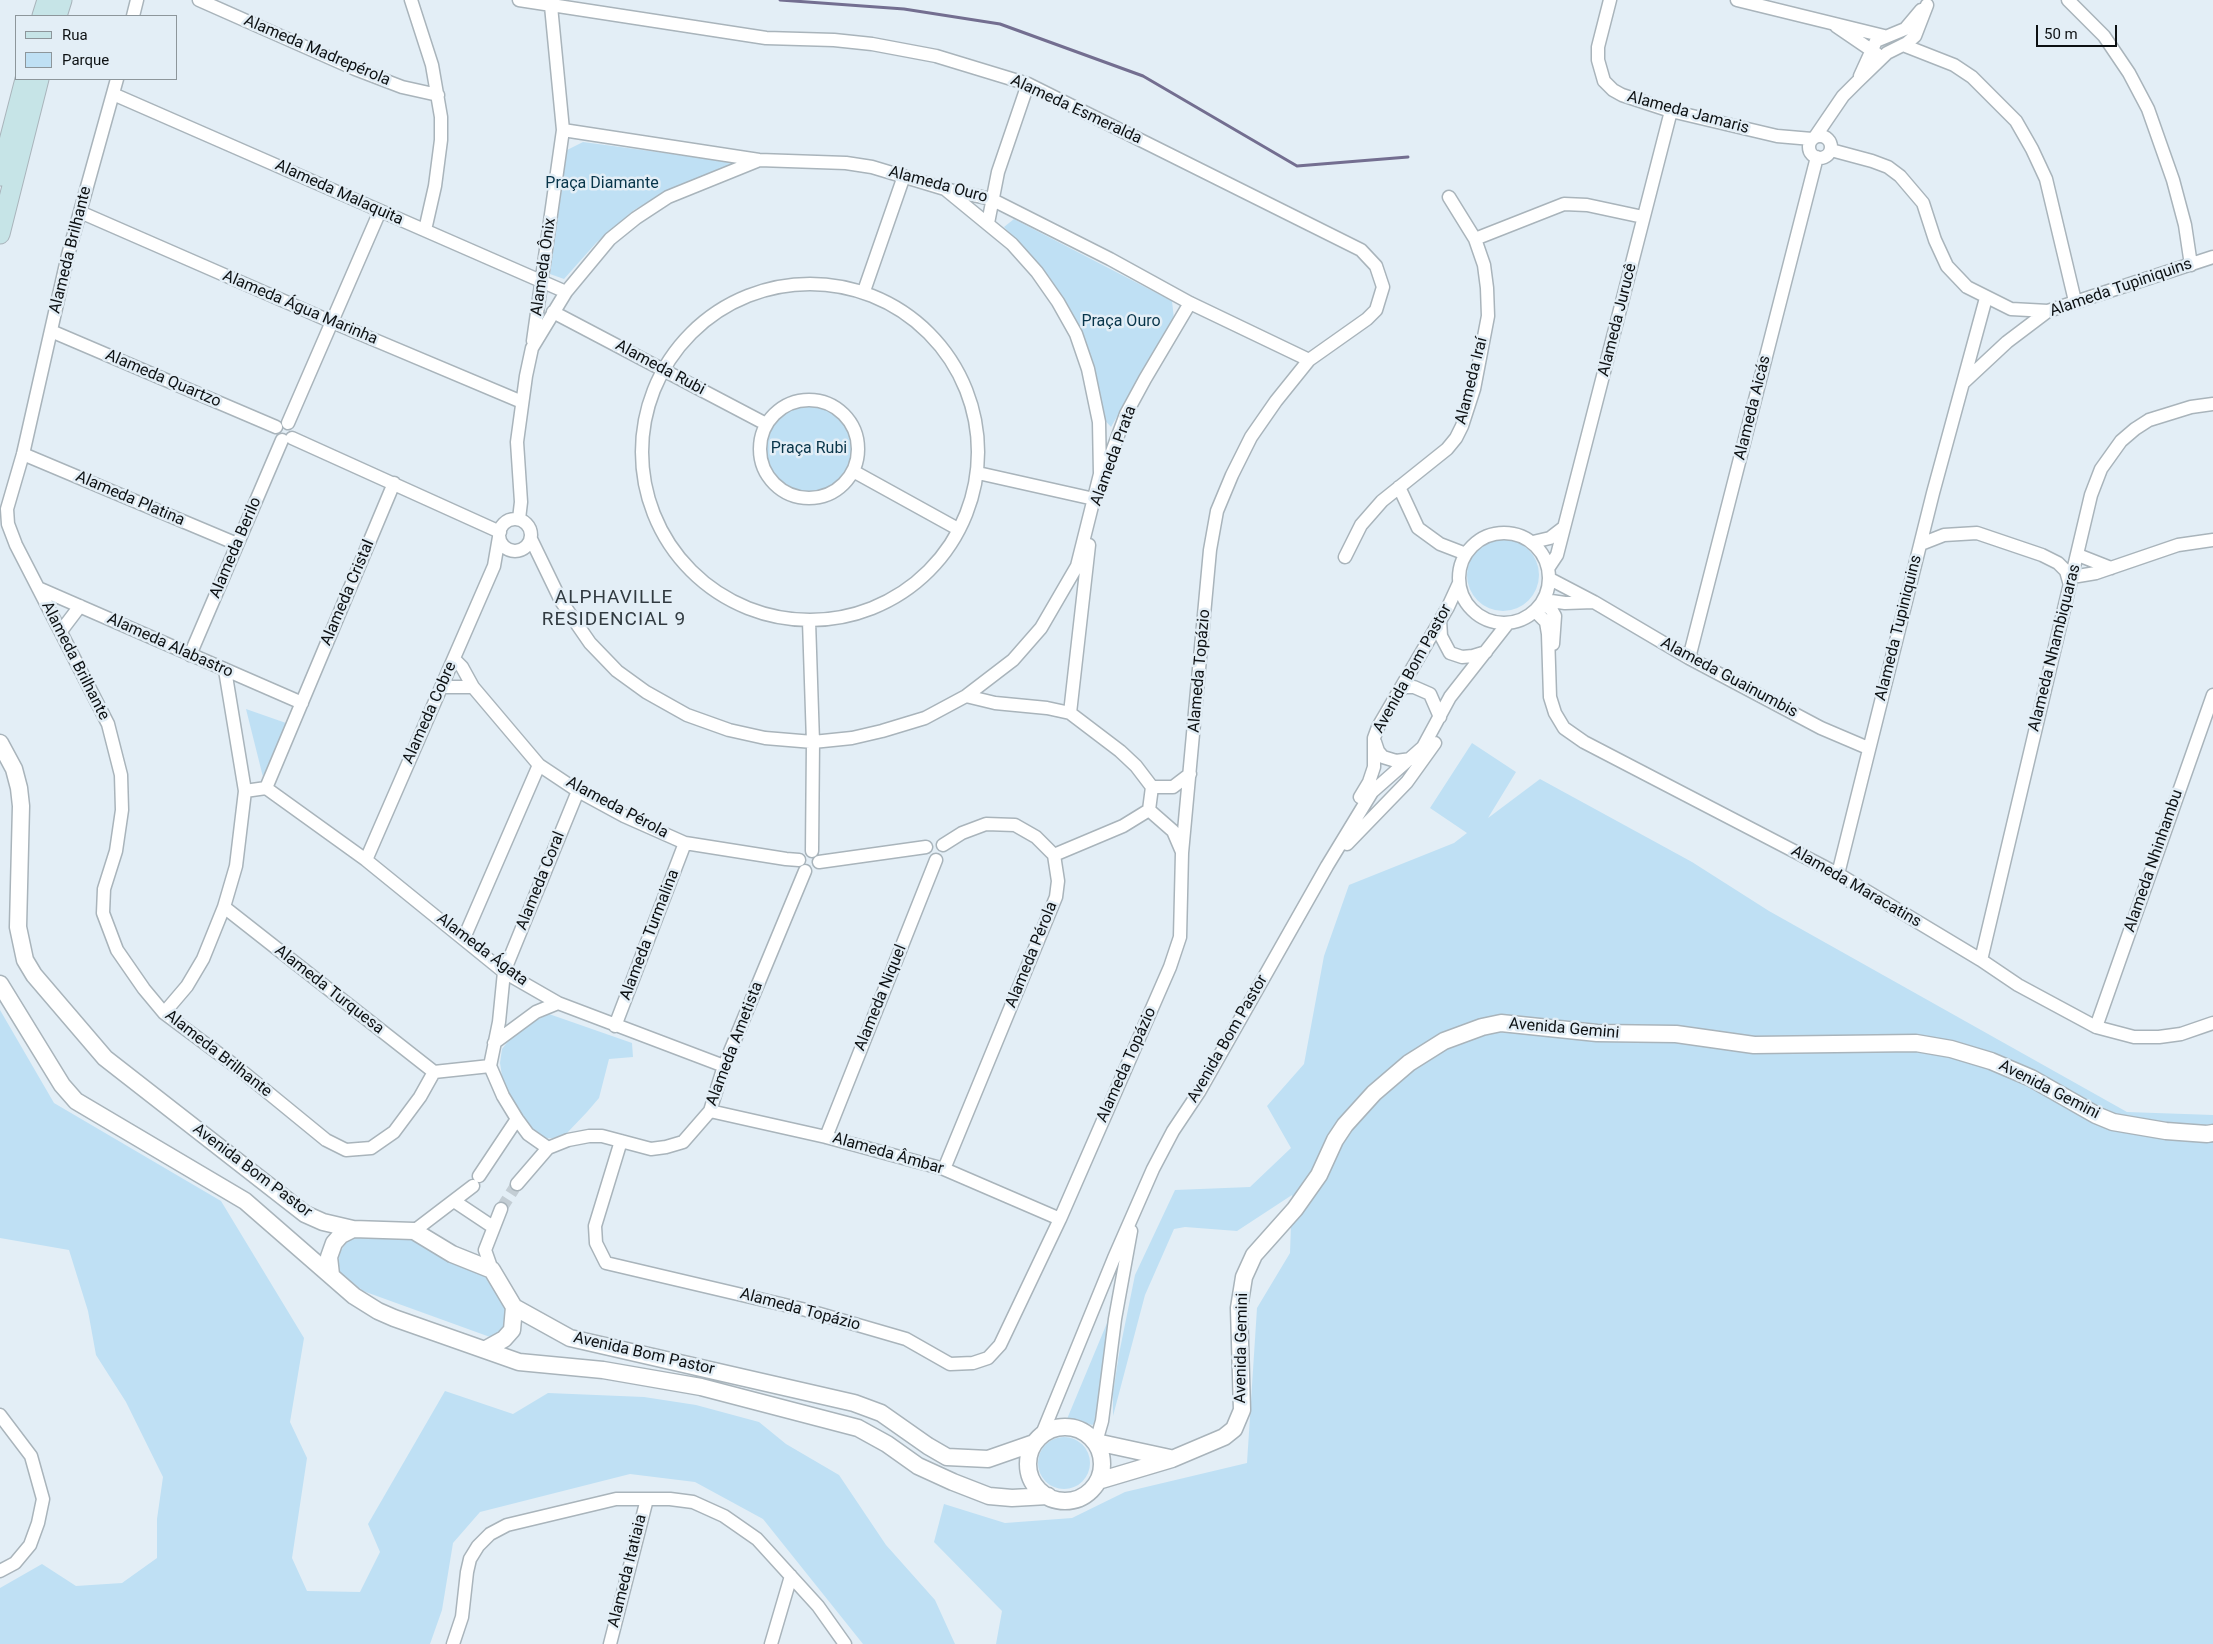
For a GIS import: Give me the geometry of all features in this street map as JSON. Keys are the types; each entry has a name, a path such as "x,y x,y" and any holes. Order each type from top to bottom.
{"main road":[{"path":"42,15 46,0"},
{"path":"57,15 62,0"},
{"path":"0,176 25,80"},
{"path":"0,234 39,80"}],"street":[{"path":"133,15 138,0"},
{"name":"Alameda Madrepérola","path":"198,0 355,69 402,87 438,95"},
{"path":"411,0 432,65 441,117 441,140 435,186 425,230"},
{"name":"Alameda Esmeralda","path":"519,0 766,38 834,40 872,44 936,56 1028,84 1361,250 1376,266 1383,287"},
{"name":"Alameda Jamaris","path":"1610,0 1598,47 1598,60 1604,81 1613,90 1622,95 1671,110 1813,146 1823,136 1830,146"},
{"path":"1737,0 1832,24 1851,26 1884,36"},
{"path":"2068,0 2104,36 2129,73 2148,109 2160,138 2173,180 2185,225 2191,265"},
{"name":"Alameda Aicás","path":"1689,658 1813,146 1835,107 1883,57 1903,45 1929,3"},
{"name":"Alameda Ônix","path":"523,522 517,442 562,130 551,6"},
{"path":"1832,24 1883,57"},
{"path":"1910,32 1928,54"},
{"name":"Alameda Aicás","path":"1857,82 1876,41 1884,36 1910,32"},
{"path":"1903,45 1954,65 1972,77 2016,121 2032,148 2046,179 2075,301"},
{"name":"Alameda Brilhante","path":"117,80 80,212 23,454 7,509 8,524 16,545 108,724 121,774 122,810 116,851 104,889 103,913 117,950 144,989 164,1013 238,1068 326,1140 346,1150 371,1148 394,1132 420,1097 434,1072"},
{"path":"988,223 991,199 998,172 1028,84"},
{"name":"Alameda Malaquita","path":"113,94 566,292"},
{"name":"Alameda Aicás","path":"1830,146 1831,122 1835,107"},
{"name":"Alameda Jurucê","path":"1549,573 1557,556 1671,110"},
{"name":"Alameda Ouro","path":"562,130 759,160 846,163 872,167 946,189 991,199 1110,259 1190,303 1309,360"},
{"path":"1813,146 1823,157 1830,146 1888,167 1900,176 1923,203 1935,240 1947,266 1967,287 2011,309 2048,311"},
{"path":"532,348 566,292 610,239 636,218 668,197 759,160"},
{"path":"864,291 904,176"},
{"path":"547,572 517,550 503,546 499,534 504,523 509,520 523,522 532,534 531,538 561,601 590,643 617,671 646,692 687,715 729,730 764,738 813,742 852,738 925,718 966,696 1013,660 1041,628 1077,566 1100,474 1099,422 1088,369 1076,334 1058,302 1012,244 946,189"},
{"name":"Alameda Iraí","path":"1345,557 1362,525 1382,501 1447,449 1456,438 1462,426 1474,388 1488,316 1484,265 1474,239 1449,197"},
{"path":"1474,239 1564,204 1587,205 1643,217"},
{"path":"380,211 332,322 282,425 294,429 287,439 394,483 499,534"},
{"name":"Alameda Água Marinha","path":"80,212 332,322 522,402"},
{"name":"Alameda Tupiniquins","path":"1963,383 2007,342 2048,311 2213,257"},
{"path":"801,284 836,285 864,291 898,308 919,323 938,344 960,373 971,400 978,437 978,474 973,494 958,529 941,556 926,574 908,590 862,612 809,622 785,620 742,606 720,593 700,577 670,545 656,519 645,488 641,450 645,410 660,368 686,338 710,318 739,301 765,291 801,284"},
{"name":"Alameda Topázio","path":"621,1141 595,1226 596,1243 606,1263 806,1310 906,1340 950,1364 973,1363 988,1358 1000,1345 1060,1218 1170,967 1180,937 1182,853 1179,831 1187,798 1190,774 1210,550 1217,511 1232,475 1252,437 1276,401 1309,360 1367,319 1376,310 1383,287"},
{"name":"Alameda Tupiniquins","path":"1838,874 1868,748 1986,298"},
{"name":"Alameda Prata","path":"1070,713 1094,498 1126,414 1144,379 1190,303"},
{"name":"Alameda Rubi","path":"553,312 766,424"},
{"name":"Alameda Quartzo","path":"51,331 282,425"},
{"path":"804,400 819,401 833,406 845,416 854,429 857,459 853,471 842,485 831,493 811,498 791,494 778,488 762,465 761,437 766,424 776,412 789,404 804,400"},
{"name":"Alameda Nhambiquaras","path":"1980,960 2091,495 2101,469 2121,441 2135,428 2149,420 2213,404"},
{"name":"Alameda Berilo","path":"190,655 238,544 287,439"},
{"name":"Alameda Platina","path":"23,454 238,544"},
{"path":"853,471 958,529"},
{"path":"978,474 1094,498"},
{"name":"Alameda Cristal","path":"266,788 394,483"},
{"path":"1399,486 1418,528 1440,544 1466,554"},
{"path":"1533,542 1550,538 1563,528"},
{"path":"1509,532 1533,542 1543,553 1549,573 1540,605 1523,619 1508,623 1494,622 1481,617 1467,602 1459,583 1462,563 1466,554 1474,544 1484,537 1496,533 1509,532"},
{"path":"1921,544 1944,535 1977,533 2042,555 2062,566 2071,581 2178,545 2213,540"},
{"name":"Alameda Cobre","path":"366,860 494,566 499,534"},
{"path":"517,550 526,547 531,538"},
{"name":"Alameda Cobre","path":"494,566 517,550"},
{"path":"2078,555 2111,568"},
{"name":"Alameda Guainumbis","path":"1549,573 1689,658 1822,728 1868,748"},
{"name":"Avenida Bom Pastor","path":"1327,866 1343,826 1369,782 1374,767 1374,738 1459,583"},
{"name":"Alameda Alabastro","path":"38,588 302,703"},
{"path":"1063,588 1084,596"},
{"path":"1540,605 1594,602"},
{"name":"Alameda Maracatins","path":"1540,605 1546,622 1550,666 1550,697 1554,713 1564,728 1584,742 1838,874 2018,985 2096,1027 2134,1037 2159,1037 2181,1034 2213,1023"},
{"path":"61,630 80,606"},
{"path":"1440,620 1442,636 1450,653 1462,657 1486,652"},
{"path":"809,622 813,742 816,856 816,868 802,865 803,852 816,856 926,848 932,841 936,841 943,846 944,855 936,860 928,856 926,848"},
{"name":"Avenida Bom Pastor","path":"514,1307 570,1338 854,1403 881,1413 928,1446 947,1456 988,1459 1038,1438 1153,1169 1173,1131 1199,1092 1327,866 1372,792 1423,747 1450,697 1508,623"},
{"name":"Alameda Pérola","path":"454,659 462,667 473,687 539,765 578,791 624,816 686,844 786,860 802,865"},
{"path":"164,1013 186,986 203,959 224,907 236,866 245,791 225,670"},
{"path":"1399,691 1404,687 1414,686 1430,694 1440,717"},
{"path":"442,687 473,687"},
{"name":"Alameda Nhinhambu","path":"2096,1027 2213,694"},
{"path":"966,696 995,703 1047,708 1070,713 1120,751 1152,787 1173,787 1190,774"},
{"name":"Avenida Bom Pastor","path":"1327,866 1373,815 1407,782 1430,752 1437,739 1450,697"},
{"path":"1374,738 1378,752 1383,757 1396,761 1411,759"},
{"name":"Avenida Bom Pastor","path":"0,743 14,769 19,788 21,806 18,927 25,960 34,975 105,1058 306,1214 323,1222 353,1229 414,1231 452,1254 492,1270"},
{"path":"464,938 539,765"},
{"path":"1149,810 1152,787"},
{"path":"1173,787 1187,798"},
{"path":"245,791 266,788"},
{"name":"Alameda Ágata","path":"266,788 366,860 504,972 558,1003 724,1066"},
{"name":"Alameda Coral","path":"490,1066 499,1022 504,972 578,791"},
{"path":"1149,810 1179,831"},
{"path":"943,846 962,833 986,824 1015,825 1036,836 1054,855 1123,826 1149,810"},
{"name":"Alameda Turmalina","path":"615,1026 686,844"},
{"name":"Alameda Pérola","path":"944,1169 1056,897 1058,881 1054,855"},
{"name":"Alameda Niquel","path":"826,1137 936,860"},
{"name":"Alameda Ametista","path":"551,1147 568,1140 589,1136 602,1136 651,1148 666,1147 683,1142 710,1112 724,1066 802,865"},
{"name":"Alameda Turquesa","path":"224,907 434,1072"},
{"name":"Avenida Bom Pastor","path":"0,984 62,1085 76,1101 245,1201 354,1296 378,1311 519,1362 603,1370 701,1387 858,1428 887,1444 918,1466 990,1496 1012,1498 1048,1496"},
{"path":"494,1043 536,1012 558,1003"},
{"name":"Avenida Gemini","path":"1098,1481 1172,1459 1228,1435 1234,1429 1240,1419 1242,1396 1239,1308 1248,1267 1254,1255 1295,1209 1310,1189 1319,1175 1335,1140 1345,1125 1374,1093 1408,1063 1444,1041 1482,1027 1501,1023 1597,1033 1676,1034 1754,1045 1888,1042 1936,1046 1991,1061 2031,1078 2096,1115 2113,1122 2166,1131 2211,1135"},
{"path":"434,1072 490,1066 503,1096 528,1134 551,1147 517,1184"},
{"name":"Alameda Âmbar","path":"710,1112 826,1137 944,1169 1060,1218"},
{"path":"414,1231 476,1181 517,1119"},
{"path":"454,1200 494,1227"},
{"path":"486,1350 504,1339 512,1330 514,1307 492,1270 485,1250 501,1209"},
{"name":"Avenida Bom Pastor","path":"1096,1442 1102,1421 1115,1319 1135,1214"},
{"path":"331,1275 329,1257 334,1243 341,1235 353,1229"},
{"path":"0,1572 15,1563 30,1545 38,1523 42,1499 31,1456 1,1419"},
{"path":"1070,1427 1086,1433 1096,1442 1101,1453 1102,1466 1098,1481 1092,1489 1076,1499 1057,1500 1036,1487 1030,1477 1028,1465 1030,1454 1038,1438 1053,1428 1070,1427"},
{"path":"1096,1442 1172,1459"},
{"path":"453,1644 462,1617 470,1559 478,1546 490,1534 507,1525 584,1506 616,1499 647,1499 692,1502 724,1516 757,1539 818,1606 845,1644"},
{"name":"Alameda Itatiaia","path":"610,1644 647,1499"},
{"path":"770,1644 791,1576"}],"green space":[{"name":"Praça Diamante","path":"583,142 739,163 666,192 634,210 596,243 564,279 550,274 567,150"},
{"name":"Praça Ouro","path":"1014,219 1172,301 1174,319 1111,427 1102,417 1073,318 1050,278 1004,227"},
{"name":"Praça Rubi","path":"809,402 827,406 842,416 852,431 856,449 852,467 842,482 827,492 809,496 791,492 776,482 766,467 762,449 766,431 776,416 791,406"},
{"path":"1503,539 1523,545 1533,555 1539,575 1533,595 1523,605 1503,611 1483,605 1473,595 1467,575 1473,555 1483,545"},
{"path":"246,709 286,723 263,777"},
{"path":"1472,743 1516,772 1488,818 1540,779 1692,862 1769,911 2127,1112 2213,1115 2213,1644 996,1644 1002,1611 934,1542 944,1504 1005,1523 1072,1518 1125,1492 1247,1463 1257,1308 1290,1253 1292,1195 1237,1231 1185,1227 1174,1229 1145,1295 1113,1416 1113,1393 1119,1354 1135,1275 1175,1190 1250,1187 1291,1148 1267,1106 1304,1064 1324,956 1349,885 1454,843 1467,833 1430,808"},
{"path":"0,1010 54,1103 221,1201 304,1338 290,1422 307,1458 292,1558 307,1591 360,1592 380,1552 368,1524 445,1391 513,1414 548,1393 644,1397 696,1405 759,1422 786,1444 839,1475 886,1545 935,1600 955,1644 863,1644 763,1519 695,1482 630,1474 480,1512 453,1543 442,1610 430,1644 0,1644 0,1588 42,1564 76,1586 122,1583 157,1558 157,1519 163,1477 126,1402 96,1355 88,1311 69,1250 0,1238"},
{"path":"549,1014 632,1043 633,1057 609,1059 599,1098 587,1112 567,1133 553,1138 540,1139 523,1126 502,1076 500,1063 502,1049 512,1036 523,1027"},
{"path":"352,1234 406,1237 487,1276 510,1315 506,1325 500,1332 490,1337 363,1291 336,1269 340,1252"},
{"path":"1107,1323 1110,1330 1099,1397 1097,1423 1092,1425 1076,1419 1067,1419"},
{"path":"1064,1437 1074,1439 1082,1445 1088,1453 1090,1463 1088,1473 1082,1481 1074,1487 1064,1489 1054,1487 1046,1481 1040,1473 1038,1463 1040,1453 1046,1445 1054,1439"}],"waterway":[{"path":"780,0 904,9 1000,24 1143,76 1297,166 1408,157"}],"tunnel":[{"path":"501,1209 517,1184"}],"district":[{"name":"ALPHAVILLE RESIDENCIAL 9","path":"614,609"}]}
